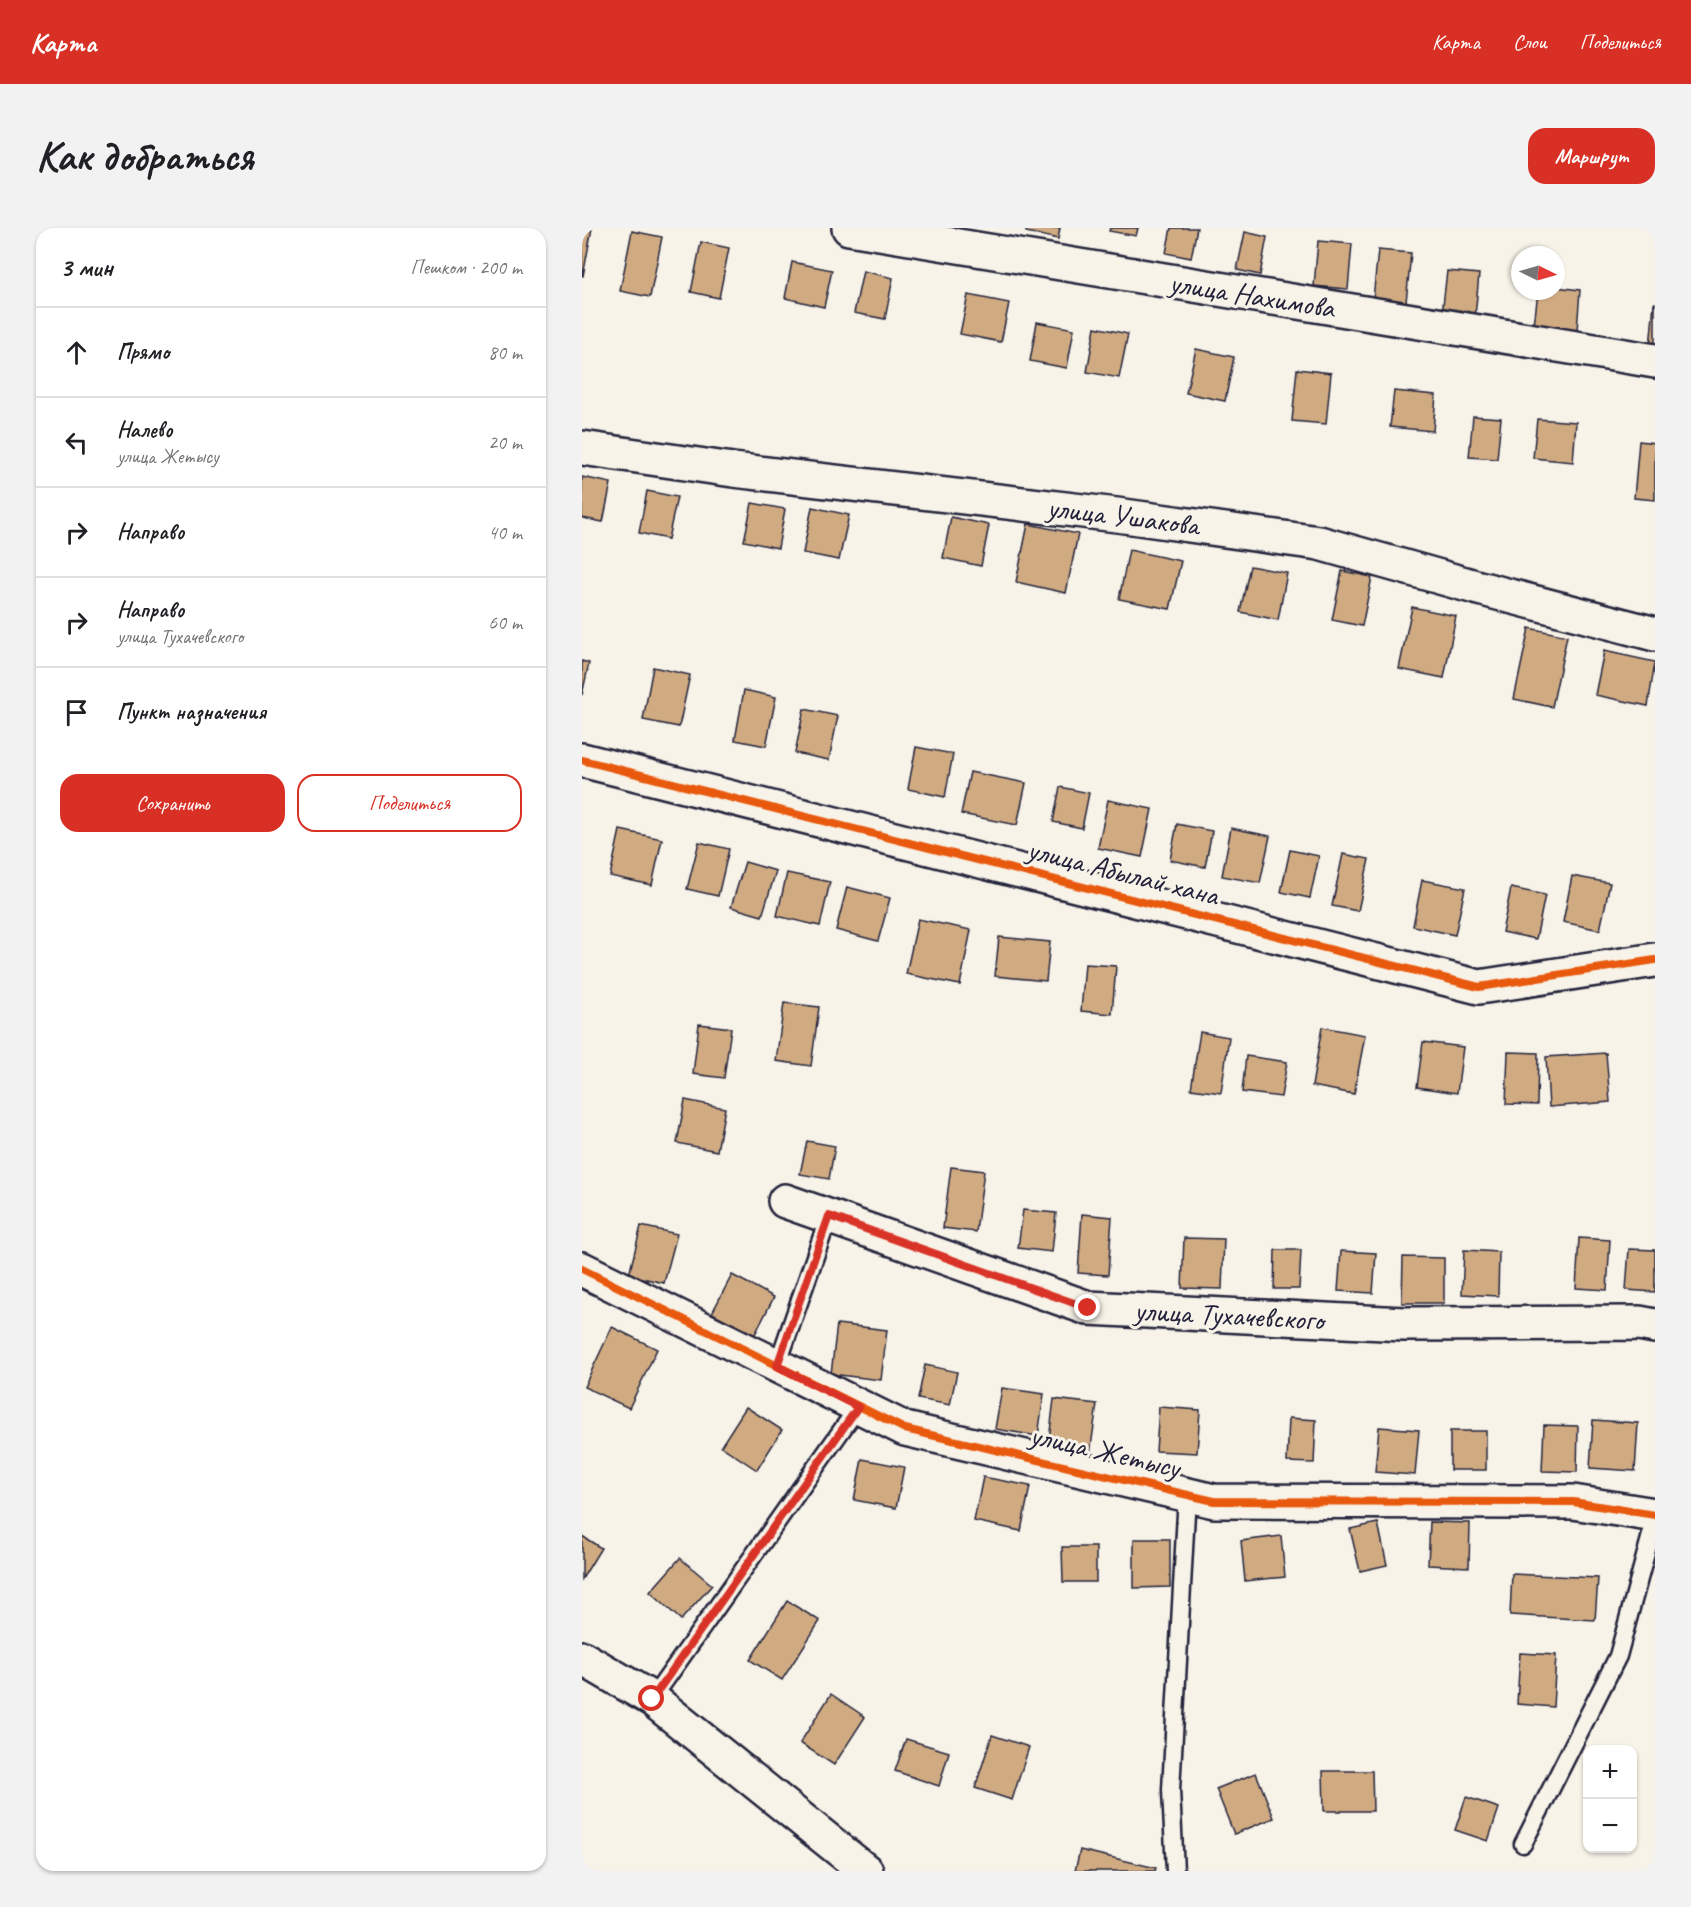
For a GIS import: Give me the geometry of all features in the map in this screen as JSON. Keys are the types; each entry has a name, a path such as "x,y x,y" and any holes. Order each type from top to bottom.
{"street":[{"name":"улица Нахимова","path":"849,228 1655,361"},
{"name":"улица Ушакова","path":"582,448 733,470 1117,515 1319,543 1655,634"},
{"name":"улица Абылай хана","path":"582,760 1479,987 1655,960"},
{"name":"улица Тухачевского","path":"785,1201 1088,1308 1404,1324 1639,1323 1655,1326"},
{"name":"улица Жетысу","path":"582,1269 904,1429 1214,1501 1573,1502 1655,1515"},
{"path":"582,1658 652,1699 866,1871"}],"lane":[{"path":"777,1366 829,1216"},
{"path":"652,1699 858,1407"},
{"path":"1175,1871 1172,1790 1187,1494"},
{"path":"1523,1844 1618,1656 1655,1520"}],"building":[{"path":"582,228 592,228 583,276 582,276"},
{"path":"1026,228 1060,228 1058,239 1026,232"},
{"path":"1110,228 1138,228 1136,236 1109,231"},
{"path":"1171,228 1197,228 1191,258 1166,253"},
{"path":"632,231 662,237 650,297 620,291"},
{"path":"1245,232 1267,237 1260,275 1237,270"},
{"path":"1318,241 1352,244 1348,289 1314,286"},
{"path":"701,242 729,248 719,298 691,292"},
{"path":"1378,250 1411,253 1406,302 1373,299"},
{"path":"792,262 832,270 824,307 785,298"},
{"path":"863,271 893,278 885,319 854,313"},
{"path":"1447,271 1479,274 1475,317 1442,314"},
{"path":"1565,288 1580,290 1577,330 1534,326 1537,300 1565,300"},
{"path":"968,295 1009,303 1001,342 960,334"},
{"path":"1655,303 1655,348 1650,347"},
{"path":"1037,322 1074,329 1067,368 1030,361"},
{"path":"1095,327 1128,334 1119,378 1087,372"},
{"path":"1196,349 1234,357 1225,401 1186,393"},
{"path":"1297,369 1331,373 1326,424 1292,421"},
{"path":"1394,391 1436,395 1433,431 1390,427"},
{"path":"1473,416 1501,418 1497,459 1469,457"},
{"path":"1537,419 1576,422 1573,462 1533,458"},
{"path":"1639,441 1655,443 1655,500 1634,498"},
{"path":"582,477 611,483 603,522 582,518"},
{"path":"647,491 677,497 668,539 639,533"},
{"path":"752,503 785,509 778,548 744,541"},
{"path":"812,507 849,515 839,560 803,553"},
{"path":"951,517 989,525 981,566 943,558"},
{"path":"1028,524 1078,534 1066,593 1016,582"},
{"path":"1129,550 1181,561 1170,609 1119,599"},
{"path":"1250,566 1287,573 1278,620 1240,612"},
{"path":"1342,571 1372,577 1362,626 1332,620"},
{"path":"1412,607 1456,616 1444,678 1399,669"},
{"path":"1529,628 1567,636 1552,707 1514,699"},
{"path":"1604,651 1655,662 1648,706 1595,695"},
{"path":"582,661 589,663 582,695"},
{"path":"653,667 690,675 679,727 643,720"},
{"path":"744,690 776,697 766,746 735,740"},
{"path":"804,709 838,716 829,760 795,753"},
{"path":"916,747 953,754 945,797 908,789"},
{"path":"970,772 1026,783 1017,825 961,814"},
{"path":"1060,787 1089,793 1082,828 1053,822"},
{"path":"1108,800 1152,809 1142,857 1098,848"},
{"path":"1177,824 1212,831 1205,867 1170,860"},
{"path":"1231,828 1270,836 1260,883 1222,876"},
{"path":"620,830 662,839 652,885 610,876"},
{"path":"699,842 729,849 718,896 687,889"},
{"path":"1290,850 1319,856 1310,898 1281,892"},
{"path":"1343,854 1369,859 1358,911 1332,906"},
{"path":"745,862 776,871 762,916 731,907"},
{"path":"787,873 830,882 820,926 777,916"},
{"path":"1572,876 1610,883 1600,930 1563,922"},
{"path":"1422,880 1465,888 1455,935 1413,926"},
{"path":"847,887 890,898 878,941 836,930"},
{"path":"1511,888 1545,895 1536,939 1502,932"},
{"path":"918,919 971,930 960,985 906,974"},
{"path":"999,937 1050,942 1046,981 995,976"},
{"path":"1085,964 1116,966 1112,1014 1081,1011"},
{"path":"784,1003 819,1007 811,1066 776,1061"},
{"path":"699,1024 731,1028 724,1078 693,1074"},
{"path":"1322,1027 1365,1035 1354,1094 1312,1086"},
{"path":"1200,1032 1229,1037 1221,1093 1191,1089"},
{"path":"1423,1042 1463,1047 1457,1093 1417,1087"},
{"path":"1508,1052 1538,1053 1537,1105 1506,1104"},
{"path":"1606,1053 1610,1102 1549,1107 1546,1057"},
{"path":"1246,1056 1287,1062 1281,1097 1242,1092"},
{"path":"685,1100 725,1108 717,1151 677,1143"},
{"path":"807,1141 835,1146 829,1179 800,1174"},
{"path":"951,1167 984,1171 976,1232 943,1228"},
{"path":"1023,1210 1056,1213 1052,1252 1018,1248"},
{"path":"1082,1214 1112,1217 1108,1275 1078,1273"},
{"path":"641,1226 677,1234 664,1283 629,1275"},
{"path":"1184,1238 1224,1239 1222,1289 1182,1288"},
{"path":"1579,1238 1610,1240 1607,1290 1576,1288"},
{"path":"1629,1249 1655,1250 1655,1292 1626,1290"},
{"path":"1275,1250 1301,1250 1299,1289 1274,1289"},
{"path":"1464,1250 1499,1252 1498,1296 1462,1294"},
{"path":"1341,1251 1376,1253 1373,1293 1338,1291"},
{"path":"1403,1257 1444,1258 1444,1303 1402,1303"},
{"path":"732,1275 774,1297 754,1336 712,1313"},
{"path":"837,1324 887,1330 881,1380 831,1374"},
{"path":"612,1327 657,1349 629,1408 584,1387"},
{"path":"925,1365 957,1372 950,1405 918,1399"},
{"path":"1002,1388 1044,1394 1038,1436 995,1429"},
{"path":"1054,1399 1097,1404 1090,1454 1048,1448"},
{"path":"746,1407 782,1430 757,1470 721,1446"},
{"path":"1159,1407 1200,1410 1197,1453 1156,1451"},
{"path":"1289,1418 1316,1420 1314,1463 1287,1462"},
{"path":"1593,1420 1638,1423 1635,1471 1590,1468"},
{"path":"1544,1425 1578,1426 1577,1472 1542,1471"},
{"path":"1379,1427 1419,1430 1415,1475 1375,1472"},
{"path":"1450,1431 1486,1431 1486,1470 1450,1470"},
{"path":"862,1459 904,1467 896,1508 854,1500"},
{"path":"983,1477 1030,1486 1021,1531 974,1521"},
{"path":"1430,1522 1470,1523 1469,1567 1428,1565"},
{"path":"1378,1523 1387,1565 1360,1571 1350,1529"},
{"path":"582,1536 601,1548 582,1579"},
{"path":"1281,1536 1285,1577 1245,1581 1241,1541"},
{"path":"1134,1539 1170,1539 1170,1587 1134,1588"},
{"path":"1062,1547 1096,1547 1096,1582 1063,1582"},
{"path":"680,1558 712,1585 681,1620 650,1592"},
{"path":"1512,1574 1598,1578 1595,1620 1510,1615"},
{"path":"787,1601 820,1621 782,1680 750,1660"},
{"path":"1520,1653 1556,1655 1553,1707 1517,1704"},
{"path":"831,1694 865,1717 834,1765 800,1743"},
{"path":"992,1735 1029,1747 1012,1800 975,1788"},
{"path":"906,1739 949,1752 939,1786 895,1771"},
{"path":"1323,1771 1372,1771 1373,1811 1324,1811"},
{"path":"1256,1773 1274,1818 1234,1834 1216,1789"},
{"path":"1466,1797 1499,1808 1488,1841 1455,1830"},
{"path":"1080,1850 1156,1868 1155,1871 1075,1871"}],"cycle path":[{"path":"582,760 1479,987 1655,960"},
{"path":"582,1269 905,1429 1214,1501 1573,1502 1655,1515"}],"route":[{"path":"652,1699 858,1407 777,1366 829,1216 1088,1308"}]}
